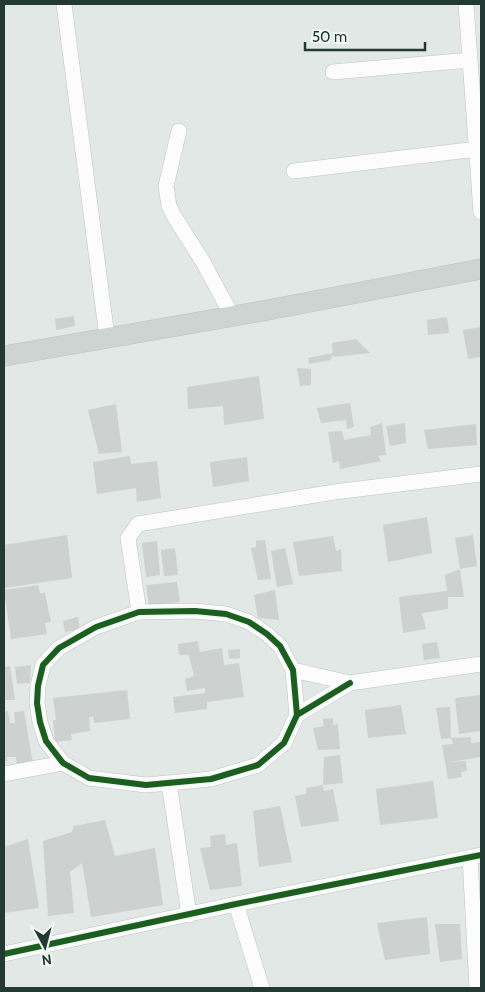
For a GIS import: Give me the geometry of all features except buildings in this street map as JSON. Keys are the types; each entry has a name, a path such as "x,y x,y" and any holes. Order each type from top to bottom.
{"main road":[{"path":"4,356 232,316 481,269"}],"street":[{"path":"64,4 107,338"},
{"path":"466,4 481,212"},
{"path":"333,72 470,60"},
{"path":"179,131 166,186 169,206 232,316"},
{"path":"294,171 477,149"},
{"path":"139,612 128,538 138,524 334,492 481,474"},
{"path":"195,611 226,614 249,622 267,634 280,646 294,670 297,715 284,743 258,765 211,779 146,785 89,778 62,763 46,741 40,722 37,703 42,665 59,648 96,627 139,612 195,611"},
{"path":"294,670 350,683 481,664"},
{"path":"297,715 350,683"},
{"path":"4,774 62,763"},
{"path":"169,783 189,915"},
{"path":"4,954 236,904 476,856 477,988"},
{"path":"236,904 262,988"}],"cycle path":[{"path":"297,715 293,670 280,646 267,634 249,622 226,614 195,611 139,612 96,627 59,648 43,665 38,686 37,703 46,741 63,763 89,778 146,785 211,779 258,765 284,743 297,715 350,683"},
{"path":"4,954 236,904 481,855"}]}
